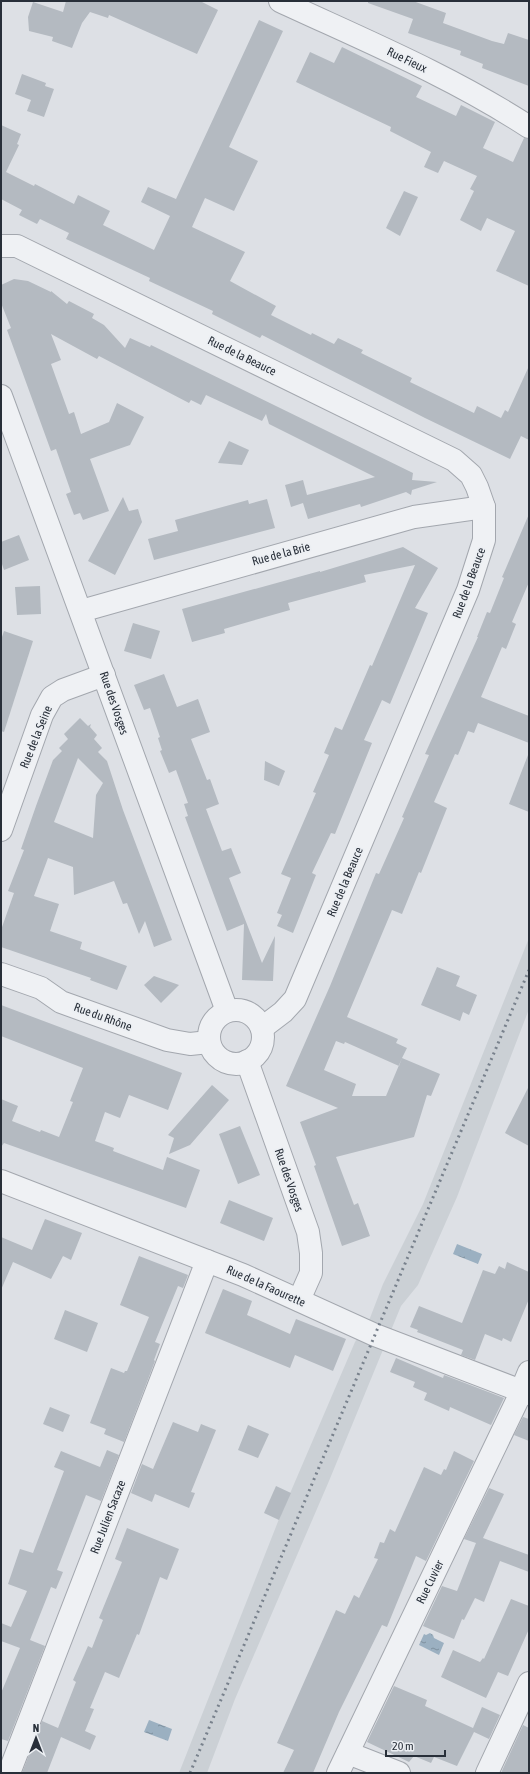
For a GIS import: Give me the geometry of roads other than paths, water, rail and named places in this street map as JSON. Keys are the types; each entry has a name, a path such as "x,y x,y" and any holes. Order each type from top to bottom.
{"street":[{"name":"Rue Fieux","path":"280,1 392,53 487,101 529,127"},
{"name":"Rue de la Beauce","path":"1,246 17,246 454,460 472,475 478,487 484,507 484,540 468,590 295,999 283,1012 262,1028"},
{"name":"Rue des Vosges","path":"1,396 227,1011"},
{"name":"Rue de la Brie","path":"81,611 414,518 484,507"},
{"name":"Rue de la Seine","path":"1,830 42,715 52,697 63,690 104,675"},
{"name":"Rue du Rhône","path":"1,974 41,988 61,1002 167,1040 190,1044 209,1042"},
{"path":"227,1011 244,1011 256,1018 262,1028 263,1040 258,1052 247,1061 232,1064 223,1061 212,1051 209,1042 210,1029 215,1019 227,1011"},
{"name":"Rue des Vosges","path":"247,1061 308,1232 311,1253 311,1273 298,1300"},
{"name":"Rue de la Faourette","path":"1,1181 207,1261 375,1335 526,1386"},
{"name":"Rue Julien Sacaze","path":"9,1773 207,1261"},
{"name":"Rue Cuvier","path":"338,1773 526,1386"},
{"path":"487,1773 529,1683"},
{"path":"348,1753 399,1773"}],"water":[{"path":"457,1244 482,1254 478,1264 453,1254"},
{"path":"430,1633 434,1638 444,1643 439,1655 419,1645 424,1634 426,1635"},
{"path":"149,1720 172,1729 168,1741 144,1732"}],"railway":[{"path":"190,1773 529,970"}]}
